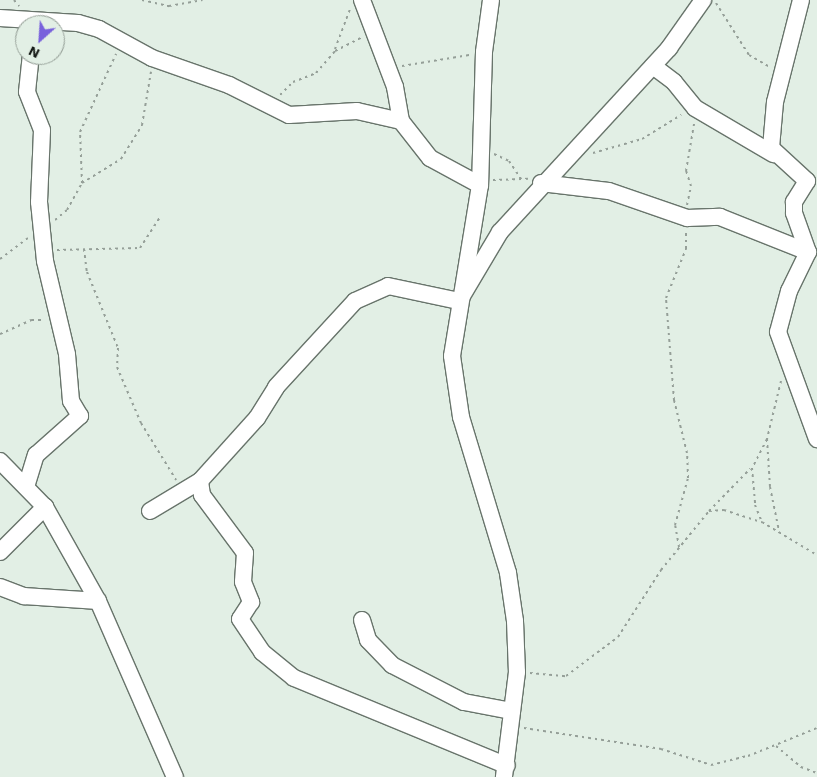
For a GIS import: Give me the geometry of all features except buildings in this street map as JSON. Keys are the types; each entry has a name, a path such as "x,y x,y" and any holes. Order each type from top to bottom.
{"street":[{"path":"200,481 202,495 245,553 244,582 251,602 240,619 262,652 294,678 506,771 518,672 508,573 461,417 452,356 479,180 484,52 491,0"},
{"path":"459,301 500,232 541,184 653,66 702,0"},
{"path":"773,154 771,134 782,76 801,0"},
{"path":"357,2 373,30 388,69 401,121 430,158 479,180"},
{"path":"0,18 15,20"},
{"path":"65,23 78,23 123,40 152,58 196,71 289,115 356,111 401,121"},
{"path":"26,487 36,455 80,419 71,401 45,253 38,202 42,130 27,92 30,65"},
{"path":"653,66 674,82 694,109 812,176 794,202 794,213 811,245"},
{"path":"541,184 609,191 687,218 732,221 811,245"},
{"path":"811,245 789,291 778,332 817,439"},
{"path":"150,511 200,481 257,418 276,387 355,301 388,286 459,301"},
{"path":"0,461 44,507 98,601 175,777"},
{"path":"0,552 44,507"},
{"path":"0,587 24,596 98,601"},
{"path":"362,620 368,640 392,665 464,702 511,718"}],"path":[{"path":"142,0 169,6 202,0"},
{"path":"714,0 749,54 782,76"},
{"path":"261,101 316,73 334,51 357,2"},
{"path":"334,51 373,30"},
{"path":"82,183 80,132 123,40"},
{"path":"388,69 484,52"},
{"path":"0,260 67,210 82,183 121,159 142,125 152,58"},
{"path":"587,155 642,139 694,109 695,130 686,171 692,186 687,218 686,248 666,298 674,400 686,453 688,478 675,525 679,547"},
{"path":"480,147 509,162 521,179"},
{"path":"479,180 521,179 541,184"},
{"path":"45,253 84,249 140,248 162,216"},
{"path":"84,249 87,272 118,348 117,366 141,423 183,490"},
{"path":"0,334 38,319 59,327"},
{"path":"518,672 566,676 618,637 679,547 709,511 752,468 767,439 784,372"},
{"path":"767,439 770,487 779,531"},
{"path":"752,468 755,505 762,522"},
{"path":"709,511 724,510 762,522 817,555"},
{"path":"511,718 661,749 711,765 775,746 817,728"},
{"path":"775,746 801,767 817,773"}]}
